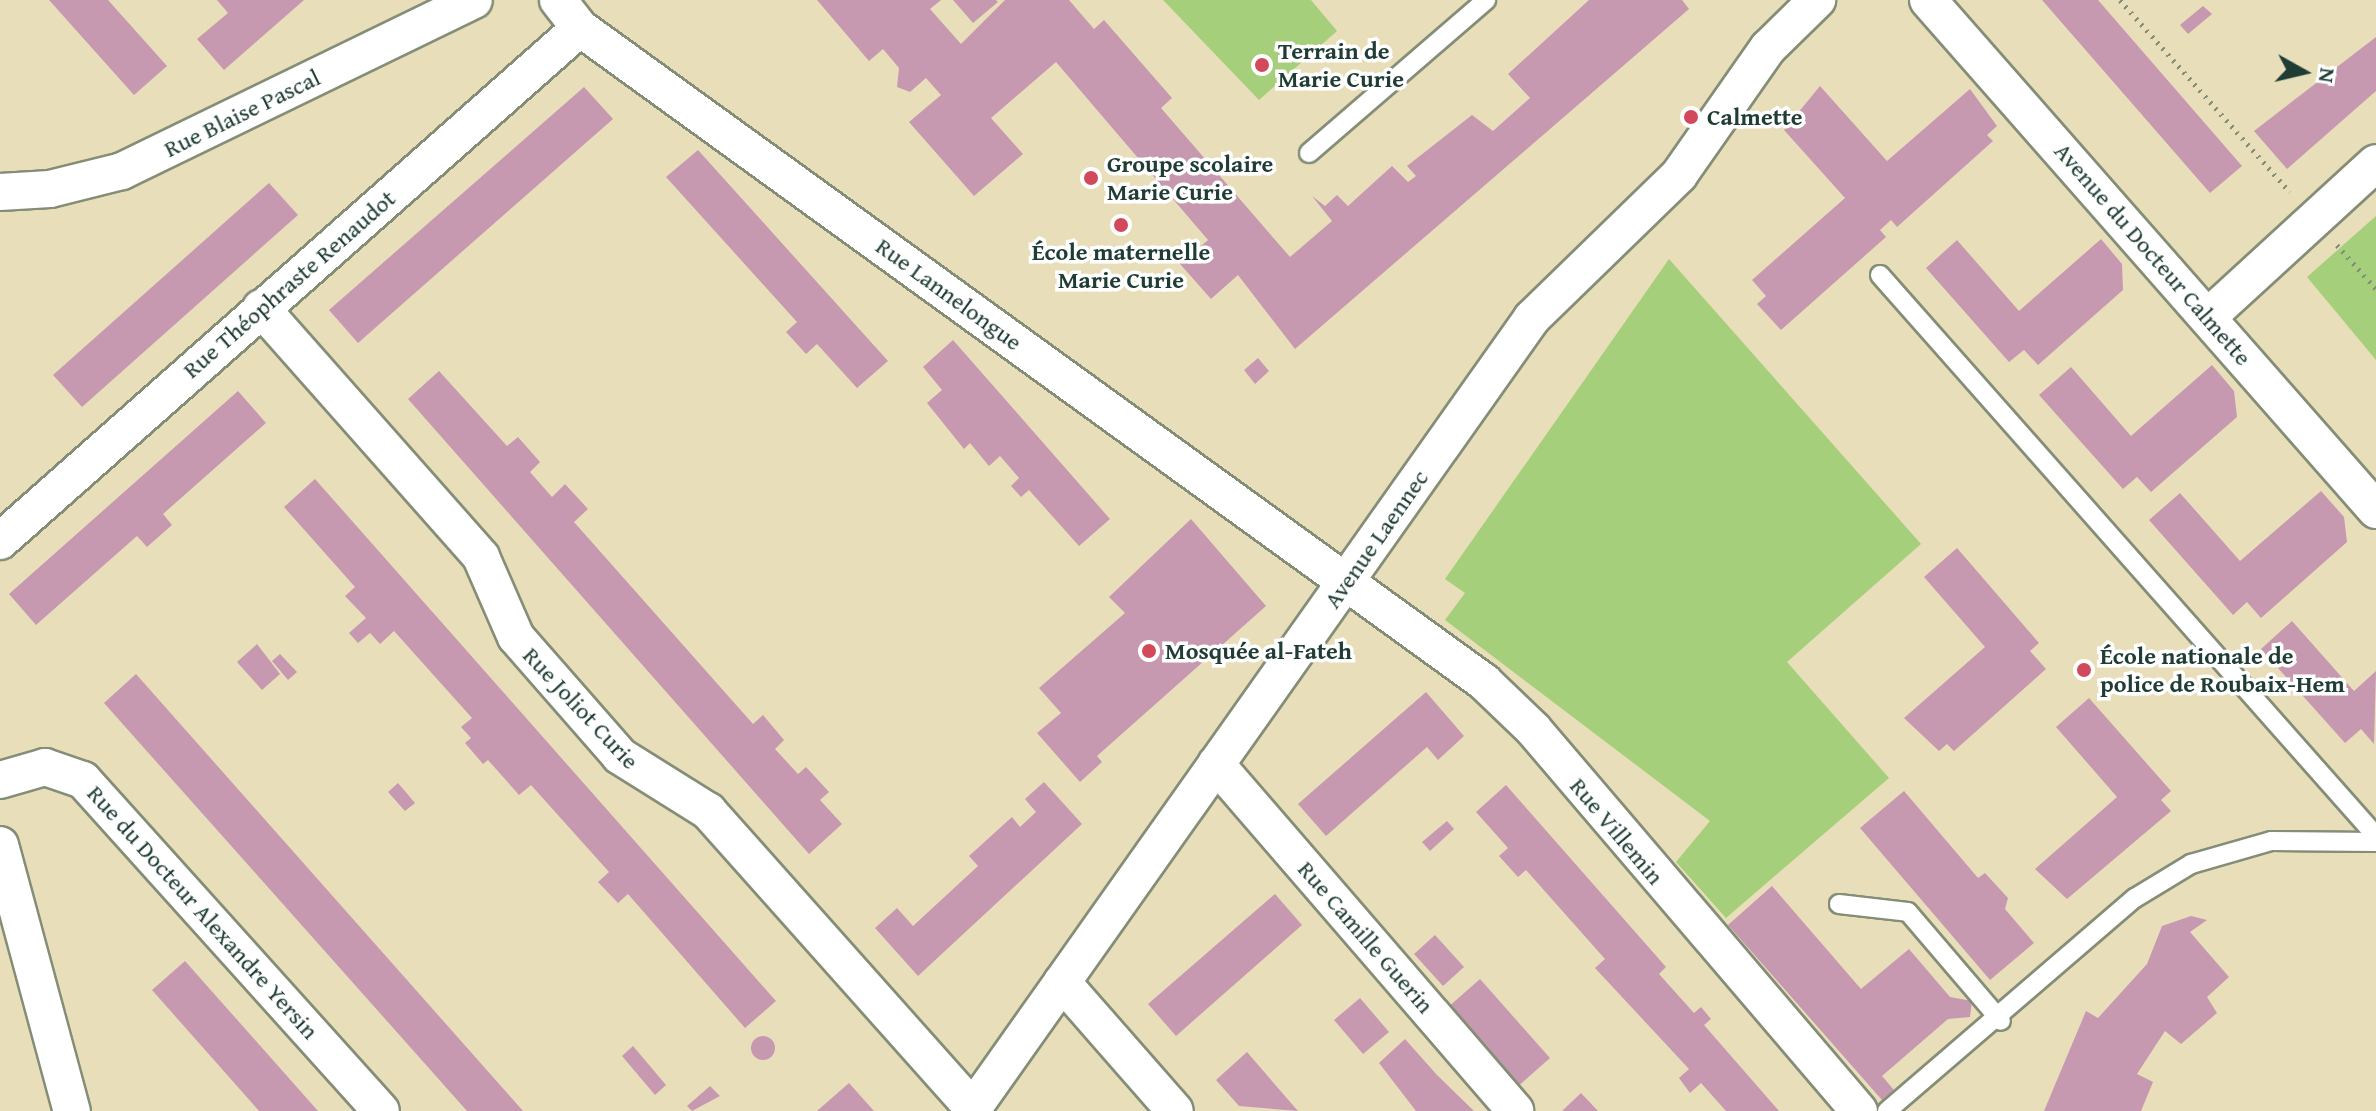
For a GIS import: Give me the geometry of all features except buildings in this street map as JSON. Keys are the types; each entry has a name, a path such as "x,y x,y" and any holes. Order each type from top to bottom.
{"street":[{"name":"Rue Blaise Pascal","path":"0,192 65,187 122,171 474,0"},
{"name":"Rue Lannelongue","path":"558,0 580,28 1347,581"},
{"name":"Avenue Laennec","path":"972,1110 1532,318 1679,175 1768,48 1817,0"},
{"name":"Avenue du Docteur Calmette","path":"1928,0 2372,498"},
{"name":"Rue Théophraste Renaudot","path":"0,541 580,28"},
{"path":"2209,316 2376,163"},
{"name":"Rue Joliot Curie","path":"261,308 481,557 516,637 620,756 708,811 972,1110"},
{"name":"Rue Villemin","path":"1347,581 1464,666 1533,729 1859,1111"},
{"name":"Rue Camille Guerin","path":"1216,764 1515,1111"},
{"name":"Rue du Docteur Alexandre Yersin","path":"0,780 45,767 83,780 381,1111"},
{"path":"0,845 72,1111"},
{"path":"1062,982 1175,1111"}],"lane":[{"path":"1309,153 1486,0"},
{"path":"1880,275 2376,839"},
{"path":"1887,1111 1985,1020 2001,1021 2135,898 2191,864 2271,841 2376,839"},
{"path":"1839,904 1908,912 2001,1021"}],"path":[{"path":"2120,0 2376,289"}],"green space":[{"name":"Terrain de Marie Curie","path":"1163,0 1311,0 1337,31 1259,100"},
{"path":"2376,216 2376,360 2307,277"},
{"path":"1669,259 1921,544 1787,662 1889,778 1726,918 1676,862 1710,821 1445,620 1465,593 1445,579"}],"place":[{"name":"Terrain de Marie Curie","path":"1262,65"},
{"name":"Calmette","path":"1691,117"},
{"name":"Groupe scolaire Marie Curie","path":"1091,178"},
{"name":"École maternelle Marie Curie","path":"1121,225"},
{"name":"Mosquée al-Fateh","path":"1149,651"},
{"name":"École nationale de police de Roubaix-Hem","path":"2084,670"}]}
